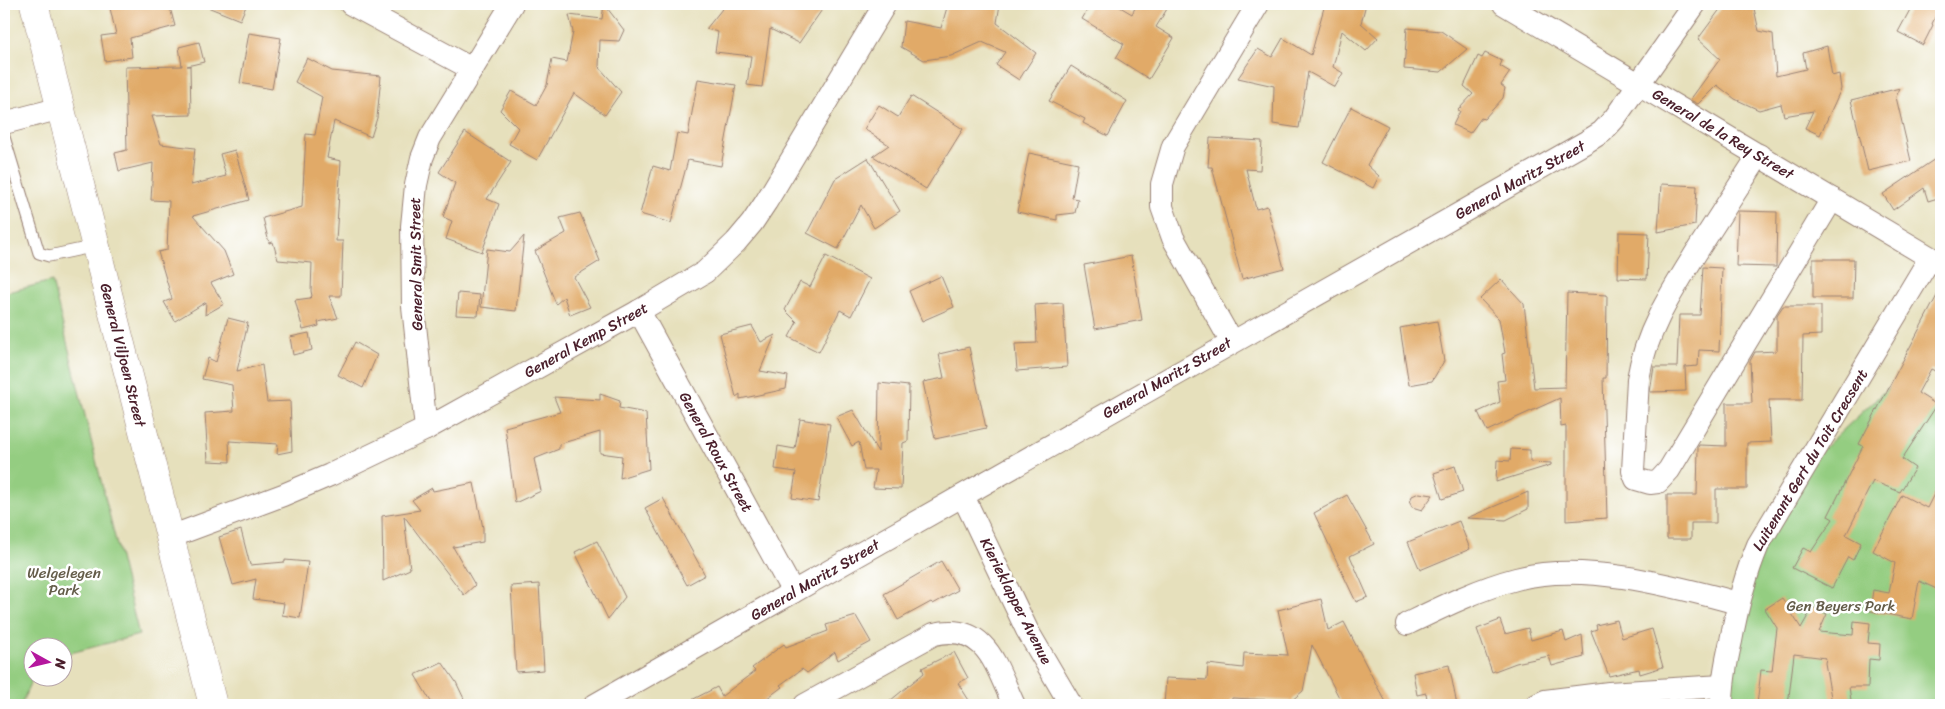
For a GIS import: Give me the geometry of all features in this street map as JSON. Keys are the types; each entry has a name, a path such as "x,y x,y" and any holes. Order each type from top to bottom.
{"street":[{"name":"General Viljoen Street","path":"34,4 213,705"},
{"path":"352,4 472,69"},
{"name":"General Smit Street","path":"426,428 414,306 413,203 422,158 430,138 512,4"},
{"name":"General Kemp Street","path":"170,537 314,481 426,428 639,312 705,272 752,223 806,137 885,4"},
{"path":"1232,341 1171,231 1162,207 1162,184 1173,146 1258,4"},
{"name":"General de la Rey Street","path":"1504,4 1936,261"},
{"name":"General Maritz Street","path":"595,705 1602,132 1614,119 1695,4"},
{"path":"4,123 61,108"},
{"path":"1759,154 1664,304 1651,333 1640,365 1638,379 1633,471 1636,479 1650,483 1658,482 1669,470 1832,199"},
{"name":"Luitenant Gert du Toit Crecsent","path":"1722,696 1738,603 1746,574 1758,544 1936,261"},
{"name":"General Roux Street","path":"639,312 793,592"},
{"name":"Kierieklapper Avenue","path":"963,496 1027,630 1065,703"},
{"path":"1407,624 1450,603 1485,589 1516,579 1541,574 1565,573 1610,576 1675,587 1738,603"},
{"path":"805,705 934,634 954,631 969,634 987,649 1014,705"},
{"path":"1537,705 1545,701 1722,696"}],"lane":[{"path":"4,137 39,253 49,256 96,246"}],"green space":[{"name":"Welgelegen Park","path":"52,281 139,635 72,653 72,636 22,636 22,686 29,686 21,705 4,705 4,293"},
{"name":"Gen Beyers Park","path":"1891,385 1941,412 1941,705 1725,705 1746,574 1806,465"}],"building":[{"path":"109,4 169,4 175,26 130,38 132,57 105,61 101,36 116,34"},
{"path":"200,4 247,4 240,20"},
{"path":"604,4 624,30 619,41 600,40 599,67 621,92 605,115 574,93 537,160 509,144 518,128 500,110 511,91 536,105 547,85 552,59 567,62 573,32 569,15 602,19"},
{"path":"726,4 826,4 799,43 770,29 762,87 747,85 751,56 715,52 718,32 706,29"},
{"path":"948,4 1000,4 997,23 1036,53 1019,80 996,65 1005,52 982,42 951,56 924,60 901,47 904,21 941,28"},
{"path":"1091,4 1115,4 1132,14 1137,4 1170,4 1156,27 1174,38 1149,79 1116,58 1124,44 1082,19"},
{"path":"1325,4 1366,4 1361,23 1378,38 1366,51 1342,31 1333,67 1343,73 1335,87 1308,72 1299,128 1273,124 1274,86 1238,78 1258,49 1272,57 1283,38 1311,55"},
{"path":"1724,4 1753,4 1759,31 1773,34 1776,76 1806,69 1803,53 1827,46 1832,76 1839,74 1841,89 1820,135 1805,128 1813,111 1784,116 1781,104 1759,110 1735,99 1717,85 1698,104 1690,100 1720,59 1698,39"},
{"path":"1913,4 1941,4 1923,45 1898,32"},
{"path":"1407,28 1441,31 1467,49 1441,72 1404,69"},
{"path":"249,33 281,38 272,89 240,83"},
{"path":"199,42 204,62 187,66 190,66 191,115 152,116 161,144 195,148 191,185 226,176 220,154 235,150 249,200 193,216 224,251 233,274 211,283 224,304 205,315 206,302 175,321 164,302 172,299 158,252 167,250 169,201 151,200 153,163 119,171 115,153 127,150 125,67 182,66 179,47"},
{"path":"1485,53 1502,61 1500,66 1510,72 1501,85 1505,88 1503,98 1484,119 1481,118 1470,133 1453,125 1460,111 1458,110 1473,94 1464,86 1478,56 1482,58"},
{"path":"307,58 332,71 381,76 377,118 371,137 334,121 327,158 341,161 336,241 343,241 341,296 329,296 338,318 318,322 319,326 303,330 295,300 312,296 312,263 278,260 273,242 269,243 263,218 302,207 306,134 315,135 322,97 295,82"},
{"path":"1071,66 1127,101 1108,136 1083,123 1085,119 1049,101"},
{"path":"698,79 736,85 721,166 688,160 671,223 640,214 653,166 670,171 677,133 688,135"},
{"path":"1900,88 1896,97 1911,161 1868,171 1851,100"},
{"path":"911,96 963,129 926,189 873,156 889,145 864,129 879,105 898,117"},
{"path":"1351,107 1388,126 1367,165 1379,176 1373,188 1323,162"},
{"path":"465,132 511,162 487,199 499,204 482,252 446,239 452,221 443,217 455,183 439,172"},
{"path":"1210,138 1262,141 1260,170 1246,169 1256,209 1267,206 1284,268 1242,279 1212,167 1208,167"},
{"path":"1029,153 1078,163 1072,198 1078,199 1075,213 1057,215 1057,220 1017,212"},
{"path":"1941,155 1941,197 1928,201 1924,188 1893,210 1883,194"},
{"path":"868,158 900,211 874,228 861,205 838,249 807,233 835,179"},
{"path":"1661,184 1697,186 1695,225 1658,232"},
{"path":"1738,211 1777,212 1776,267 1736,266"},
{"path":"580,213 600,261 574,277 590,307 570,315 564,297 556,304 535,251 566,233 560,218"},
{"path":"1619,232 1649,233 1647,279 1618,278"},
{"path":"524,236 516,311 481,307 487,249 510,252"},
{"path":"826,256 870,279 851,316 840,310 819,352 789,337 797,322 785,310 800,282 810,287"},
{"path":"1131,256 1142,320 1095,329 1084,265"},
{"path":"1813,259 1854,259 1853,298 1813,298"},
{"path":"1703,267 1722,268 1719,351 1699,350 1698,366 1685,367 1686,391 1650,392 1654,367 1677,367 1679,315 1700,315"},
{"path":"941,276 954,307 922,321 909,291"},
{"path":"1501,279 1524,304 1534,388 1565,387 1567,293 1607,295 1606,378 1603,378 1607,518 1566,521 1566,426 1561,427 1560,398 1487,431 1478,412 1500,402 1497,381 1505,380 1502,354 1505,353 1499,319 1480,299"},
{"path":"1941,288 1941,374 1931,369 1918,393 1937,405 1902,459 1915,468 1900,492 1873,481 1846,535 1861,543 1853,560 1848,557 1832,588 1792,568 1803,548 1811,552 1833,519 1828,516 1863,446 1859,444"},
{"path":"458,293 480,295 478,316 456,315"},
{"path":"1063,303 1067,367 1017,371 1015,344 1037,343 1035,305"},
{"path":"1783,306 1821,306 1821,335 1803,336 1802,400 1769,400 1771,442 1747,443 1747,489 1716,489 1716,523 1691,523 1691,539 1667,539 1667,495 1697,495 1698,447 1699,445 1726,446 1726,403 1752,403 1750,361 1755,352 1777,351 1777,315"},
{"path":"228,318 248,323 237,371 262,365 267,402 290,401 292,451 277,454 278,444 229,441 230,462 208,461 205,413 234,411 232,385 202,379 208,358 216,362"},
{"path":"1437,321 1444,361 1432,381 1409,385 1400,328"},
{"path":"752,326 761,342 775,335 760,371 788,376 786,389 740,399 740,394 736,397 720,334"},
{"path":"309,333 312,350 293,355 290,337"},
{"path":"355,342 377,355 363,388 338,375"},
{"path":"969,347 986,428 935,439 923,382 944,378 939,354"},
{"path":"879,383 909,386 908,441 903,443 901,489 873,488 876,470 864,470 859,442 852,446 836,417 853,410 878,452"},
{"path":"600,394 620,401 619,408 646,413 649,469 620,478 622,456 600,453 600,432 559,444 559,449 534,459 541,491 515,503 505,427 560,412 554,397 600,400"},
{"path":"800,419 830,424 818,502 792,498 796,472 775,469 778,446 795,449"},
{"path":"1511,449 1530,450 1530,462 1551,463 1551,465 1496,482 1497,460 1510,461"},
{"path":"1455,466 1463,492 1442,499 1434,473"},
{"path":"1941,480 1941,591 1919,581 1912,619 1870,611 1873,590 1889,593 1895,563 1873,551 1902,495 1927,508"},
{"path":"474,483 483,528 483,542 453,547 475,585 464,595 404,516 410,569 383,581 382,516 420,510 412,500 432,488 433,491"},
{"path":"1528,492 1528,509 1506,520 1467,518"},
{"path":"1419,493 1433,495 1422,510 1412,507 1410,503 1412,496"},
{"path":"1347,495 1374,544 1350,556 1368,597 1356,602 1314,513"},
{"path":"663,498 705,575 687,585 645,508"},
{"path":"1459,521 1470,549 1420,570 1408,542"},
{"path":"241,530 250,565 285,562 285,560 308,562 300,618 282,615 284,603 253,599 256,579 233,585 219,537"},
{"path":"597,541 625,597 608,619 575,552"},
{"path":"941,561 958,590 898,620 884,594"},
{"path":"539,584 544,670 516,672 511,586"},
{"path":"1782,598 1801,628 1813,607 1827,614 1819,632 1853,635 1854,621 1870,623 1868,643 1880,644 1879,660 1869,659 1868,687 1849,687 1851,700 1832,703 1825,663 1826,658 1794,654 1788,705 1757,705 1761,670 1772,671 1777,628 1765,609"},
{"path":"1321,599 1328,630 1344,622 1388,705 1343,705 1312,645 1303,691 1291,701 1232,698 1231,705 1164,705 1166,678 1207,680 1208,664 1243,668 1244,653 1288,655 1278,610"},
{"path":"856,616 871,642 838,660 835,652 807,673 802,669 780,685 782,687 758,705 682,705 717,687 722,696 755,671 752,668 784,644 786,647 828,631 826,625"},
{"path":"1500,620 1505,634 1528,628 1531,640 1563,631 1566,642 1582,635 1584,657 1552,666 1549,656 1516,663 1492,672 1477,629"},
{"path":"1617,620 1622,638 1652,629 1663,667 1640,674 1639,669 1609,676 1591,631 1597,629 1596,625"},
{"path":"954,652 968,678 958,683 972,705 885,705 924,673 922,668"},
{"path":"442,662 456,682 467,705 433,705 415,675"},
{"path":"1449,665 1457,705 1428,705 1426,693 1417,695 1413,673"}]}
